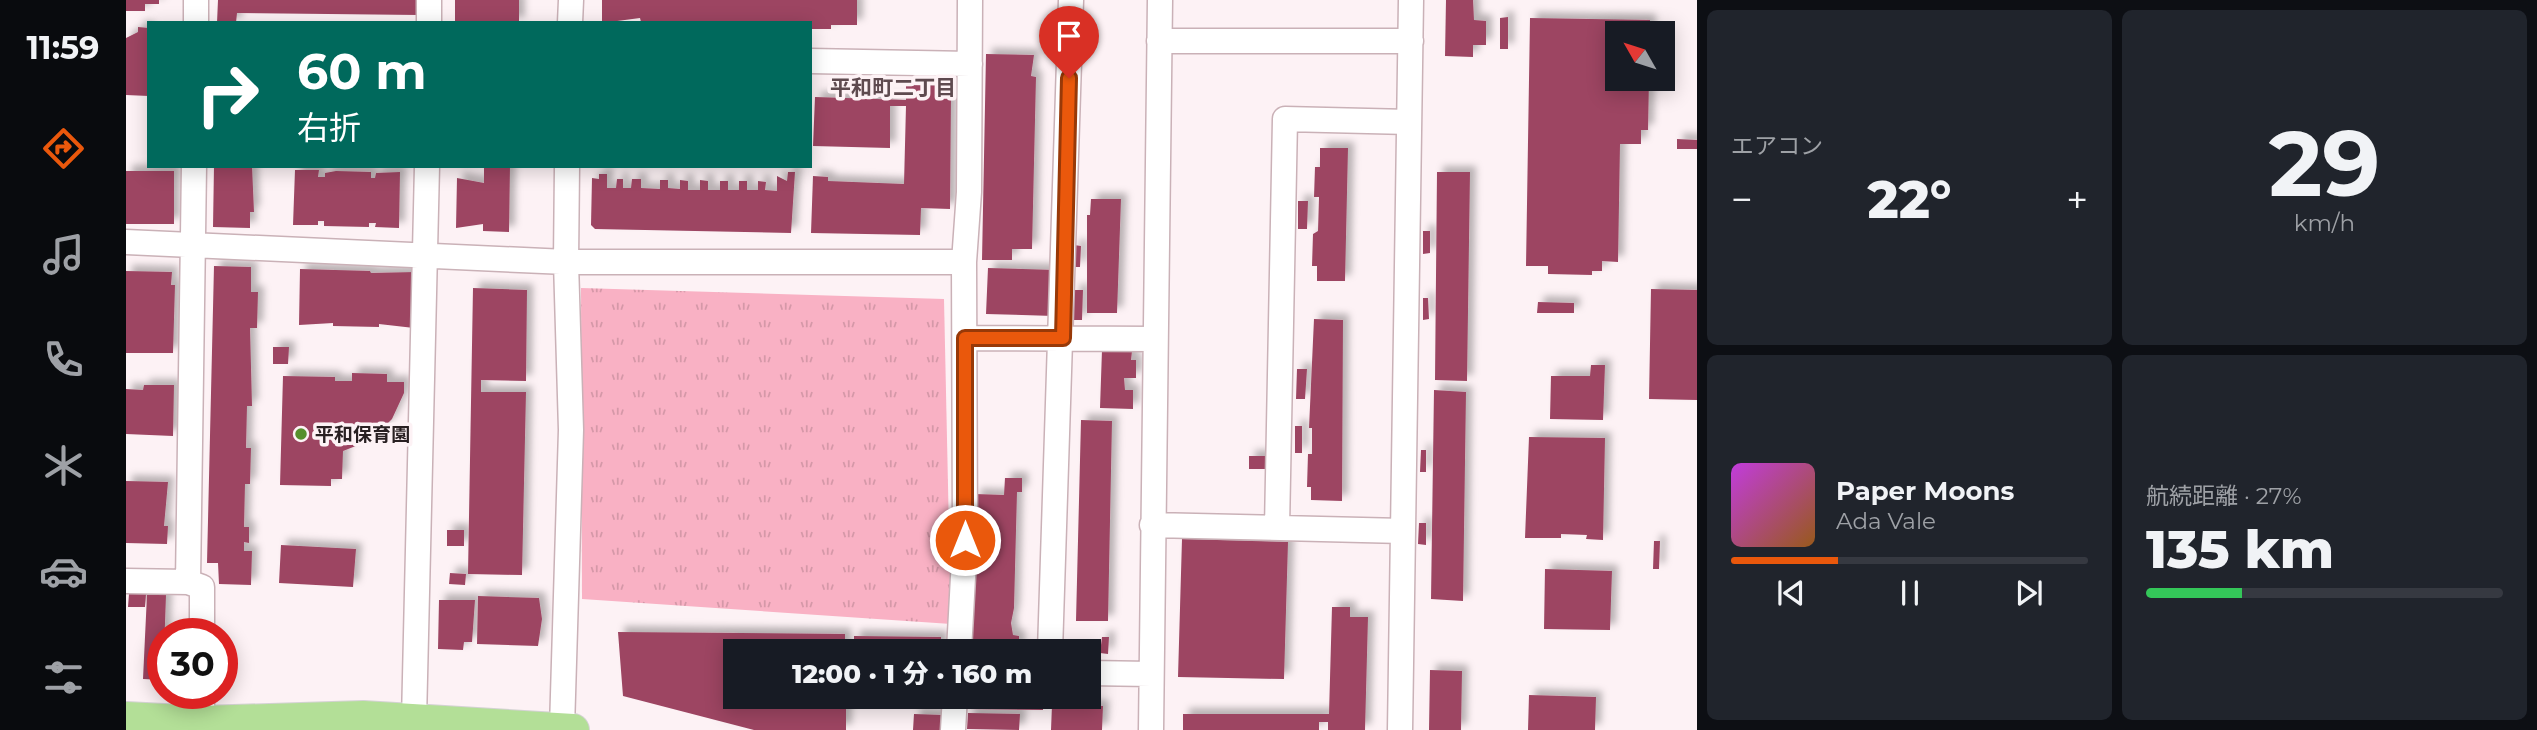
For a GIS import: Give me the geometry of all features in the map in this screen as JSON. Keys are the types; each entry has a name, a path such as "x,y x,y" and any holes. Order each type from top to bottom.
{"main road":[{"path":"126,718 202,715 363,718 568,729"}],"street":[{"path":"196,0 196,21"},
{"path":"429,0 429,21"},
{"path":"570,21 571,0"},
{"path":"959,639 965,540 964,262 969,192 970,0"},
{"path":"1051,639 1063,338 1071,0"},
{"path":"1151,730 1160,0"},
{"path":"1400,730 1411,0"},
{"path":"1159,41 1411,41"},
{"path":"812,61 970,64"},
{"path":"1277,528 1285,119 1409,122"},
{"path":"188,582 194,168"},
{"path":"414,720 428,168"},
{"path":"568,168 566,262 571,430 568,729"},
{"path":"126,243 192,243 566,262 964,262"},
{"path":"965,338 1154,339"},
{"path":"1152,525 1403,531"},
{"path":"126,581 188,582 202,587 202,618"},
{"path":"1101,673 1151,674"},
{"path":"953,730 954,709"}],"green space":[{"path":"581,288 944,299 951,624 582,599"}],"building":[{"path":"126,0 159,0 159,4 145,4 145,11 126,11"},
{"path":"218,0 419,0 419,15 237,13 236,21 217,21"},
{"path":"455,0 519,0 519,21 455,21"},
{"path":"602,0 857,0 857,25 831,25 831,29 812,29 812,21 641,21 640,18 602,21"},
{"path":"1446,0 1473,0 1474,20 1486,21 1486,45 1473,45 1473,57 1445,56"},
{"path":"1508,17 1508,49 1500,49 1500,18"},
{"path":"1530,18 1650,20 1605,21 1605,91 1649,91 1648,130 1641,130 1641,144 1620,144 1618,262 1602,261 1602,271 1592,271 1592,275 1548,274 1548,266 1526,266"},
{"path":"138,27 147,28 147,96 126,95 126,38 138,32"},
{"path":"1046,35 1056,36 1056,48 1046,48"},
{"path":"986,54 1034,55 1031,76 1036,77 1032,249 1012,249 1012,260 982,260"},
{"path":"906,85 948,86 947,96 951,96 950,209 921,208 920,235 811,233 813,176 828,177 828,181 904,184 906,106 890,106 890,148 813,146 815,97 906,100"},
{"path":"1677,139 1697,140 1697,149 1677,149"},
{"path":"1320,148 1348,148 1345,281 1317,281 1317,266 1312,266 1313,234 1318,231 1319,197 1314,197 1315,167 1320,167"},
{"path":"214,168 252,168 254,212 250,212 250,228 213,227"},
{"path":"484,168 510,168 509,232 483,231 483,224 456,228 457,178 484,183"},
{"path":"295,170 319,170 318,177 325,177 325,173 336,171 371,172 371,178 375,178 376,173 400,172 399,228 375,227 376,223 369,223 369,227 324,226 324,221 318,221 318,225 293,225"},
{"path":"126,171 174,171 174,224 126,224"},
{"path":"788,172 795,172 791,233 595,229 591,225 592,178 599,179 599,174 607,174 607,188 616,188 617,179 623,179 623,188 631,188 632,179 641,179 641,188 660,189 660,180 668,180 668,188 680,189 680,180 688,181 688,190 700,190 700,180 708,181 708,190 720,190 720,181 728,181 728,190 739,190 739,181 747,181 747,190 758,190 758,181 766,182 765,190 777,191 777,176 787,181"},
{"path":"1437,172 1470,172 1467,381 1435,380"},
{"path":"1091,199 1121,199 1117,313 1087,313 1087,215 1090,215"},
{"path":"1298,201 1308,201 1307,229 1298,229"},
{"path":"1423,231 1430,231 1430,253 1423,254"},
{"path":"1074,245 1081,246 1080,267 1073,267"},
{"path":"214,266 251,267 251,292 258,292 257,328 250,328 252,406 247,406 246,448 251,448 250,484 245,484 244,527 249,527 249,543 244,542 244,551 252,551 251,585 219,584 218,563 207,563"},
{"path":"988,268 1055,270 1054,316 986,314"},
{"path":"300,269 371,273 416,272 414,328 379,324 379,327 333,326 333,323 299,325"},
{"path":"126,271 172,272 171,285 175,285 173,353 126,353"},
{"path":"473,288 527,290 526,381 481,380 481,392 526,392 522,575 468,574"},
{"path":"1651,289 1697,290 1697,400 1649,399"},
{"path":"1074,290 1083,290 1082,320 1073,320"},
{"path":"1423,298 1428,298 1429,319 1423,320"},
{"path":"1538,302 1574,303 1574,313 1537,313"},
{"path":"1314,319 1343,320 1342,501 1311,500 1311,487 1307,487 1308,454 1312,454 1312,428 1309,428"},
{"path":"273,347 289,347 288,364 273,364"},
{"path":"1102,350 1132,351 1131,360 1136,360 1136,378 1124,378 1125,390 1133,390 1133,409 1100,408"},
{"path":"1591,365 1605,365 1603,420 1550,419 1551,376 1590,376"},
{"path":"1297,369 1307,369 1305,399 1296,399"},
{"path":"352,373 387,374 387,382 404,382 404,393 392,419 371,440 343,451 342,479 331,479 331,486 280,485 283,376 335,377 335,381 352,381"},
{"path":"144,385 174,385 173,436 126,434 126,389 143,390"},
{"path":"1434,390 1466,392 1463,601 1431,599"},
{"path":"1081,420 1112,421 1108,621 1076,621"},
{"path":"1295,426 1302,426 1302,453 1295,453"},
{"path":"1529,437 1605,438 1603,540 1586,539 1587,535 1561,534 1561,538 1525,538"},
{"path":"1421,450 1426,450 1426,472 1420,472"},
{"path":"1249,456 1267,456 1267,469 1249,469"},
{"path":"1005,478 1022,478 1022,492 1017,492 1014,608 1011,623 1013,635 1019,636 1019,639 972,639 975,494 1004,495"},
{"path":"126,481 168,482 164,526 168,526 167,544 126,543"},
{"path":"1419,523 1426,523 1426,545 1418,544"},
{"path":"447,530 464,530 464,546 447,546"},
{"path":"1182,539 1288,542 1284,679 1178,677"},
{"path":"1654,541 1660,541 1659,569 1653,569"},
{"path":"281,545 356,549 353,587 279,583"},
{"path":"1545,569 1612,571 1610,630 1544,629"},
{"path":"450,573 466,574 465,585 449,584"},
{"path":"129,594 146,594 145,607 128,607"},
{"path":"147,595 166,595 165,618 147,618 147,679 143,679"},
{"path":"478,596 539,598 542,619 538,646 477,644"},
{"path":"439,600 475,600 472,642 464,642 463,650 438,649"},
{"path":"1332,607 1350,607 1350,617 1368,617 1365,730 1328,730 1328,722 1319,722 1319,730 1183,730 1183,714 1329,714"},
{"path":"618,632 845,634 845,639 723,639 723,709 846,709 846,730 754,730 623,696"},
{"path":"854,636 941,637 941,639 854,639"},
{"path":"1102,637 1109,637 1108,654 1101,653"},
{"path":"1430,670 1462,671 1461,730 1429,730"},
{"path":"1529,695 1596,697 1595,730 1528,730"},
{"path":"1103,706 1102,730 1051,730 1052,709 1101,709"},
{"path":"969,709 1043,709 1043,710"},
{"path":"968,713 1020,714 1019,730 967,729"},
{"path":"914,714 942,715 942,730 913,730"}],"place":[{"name":"平和保育園","path":"301,434"}],"district":[{"name":"平和町二丁目","path":"893,88"}],"route":[{"path":"965,540 965,338 1063,338 1069,78"}]}
